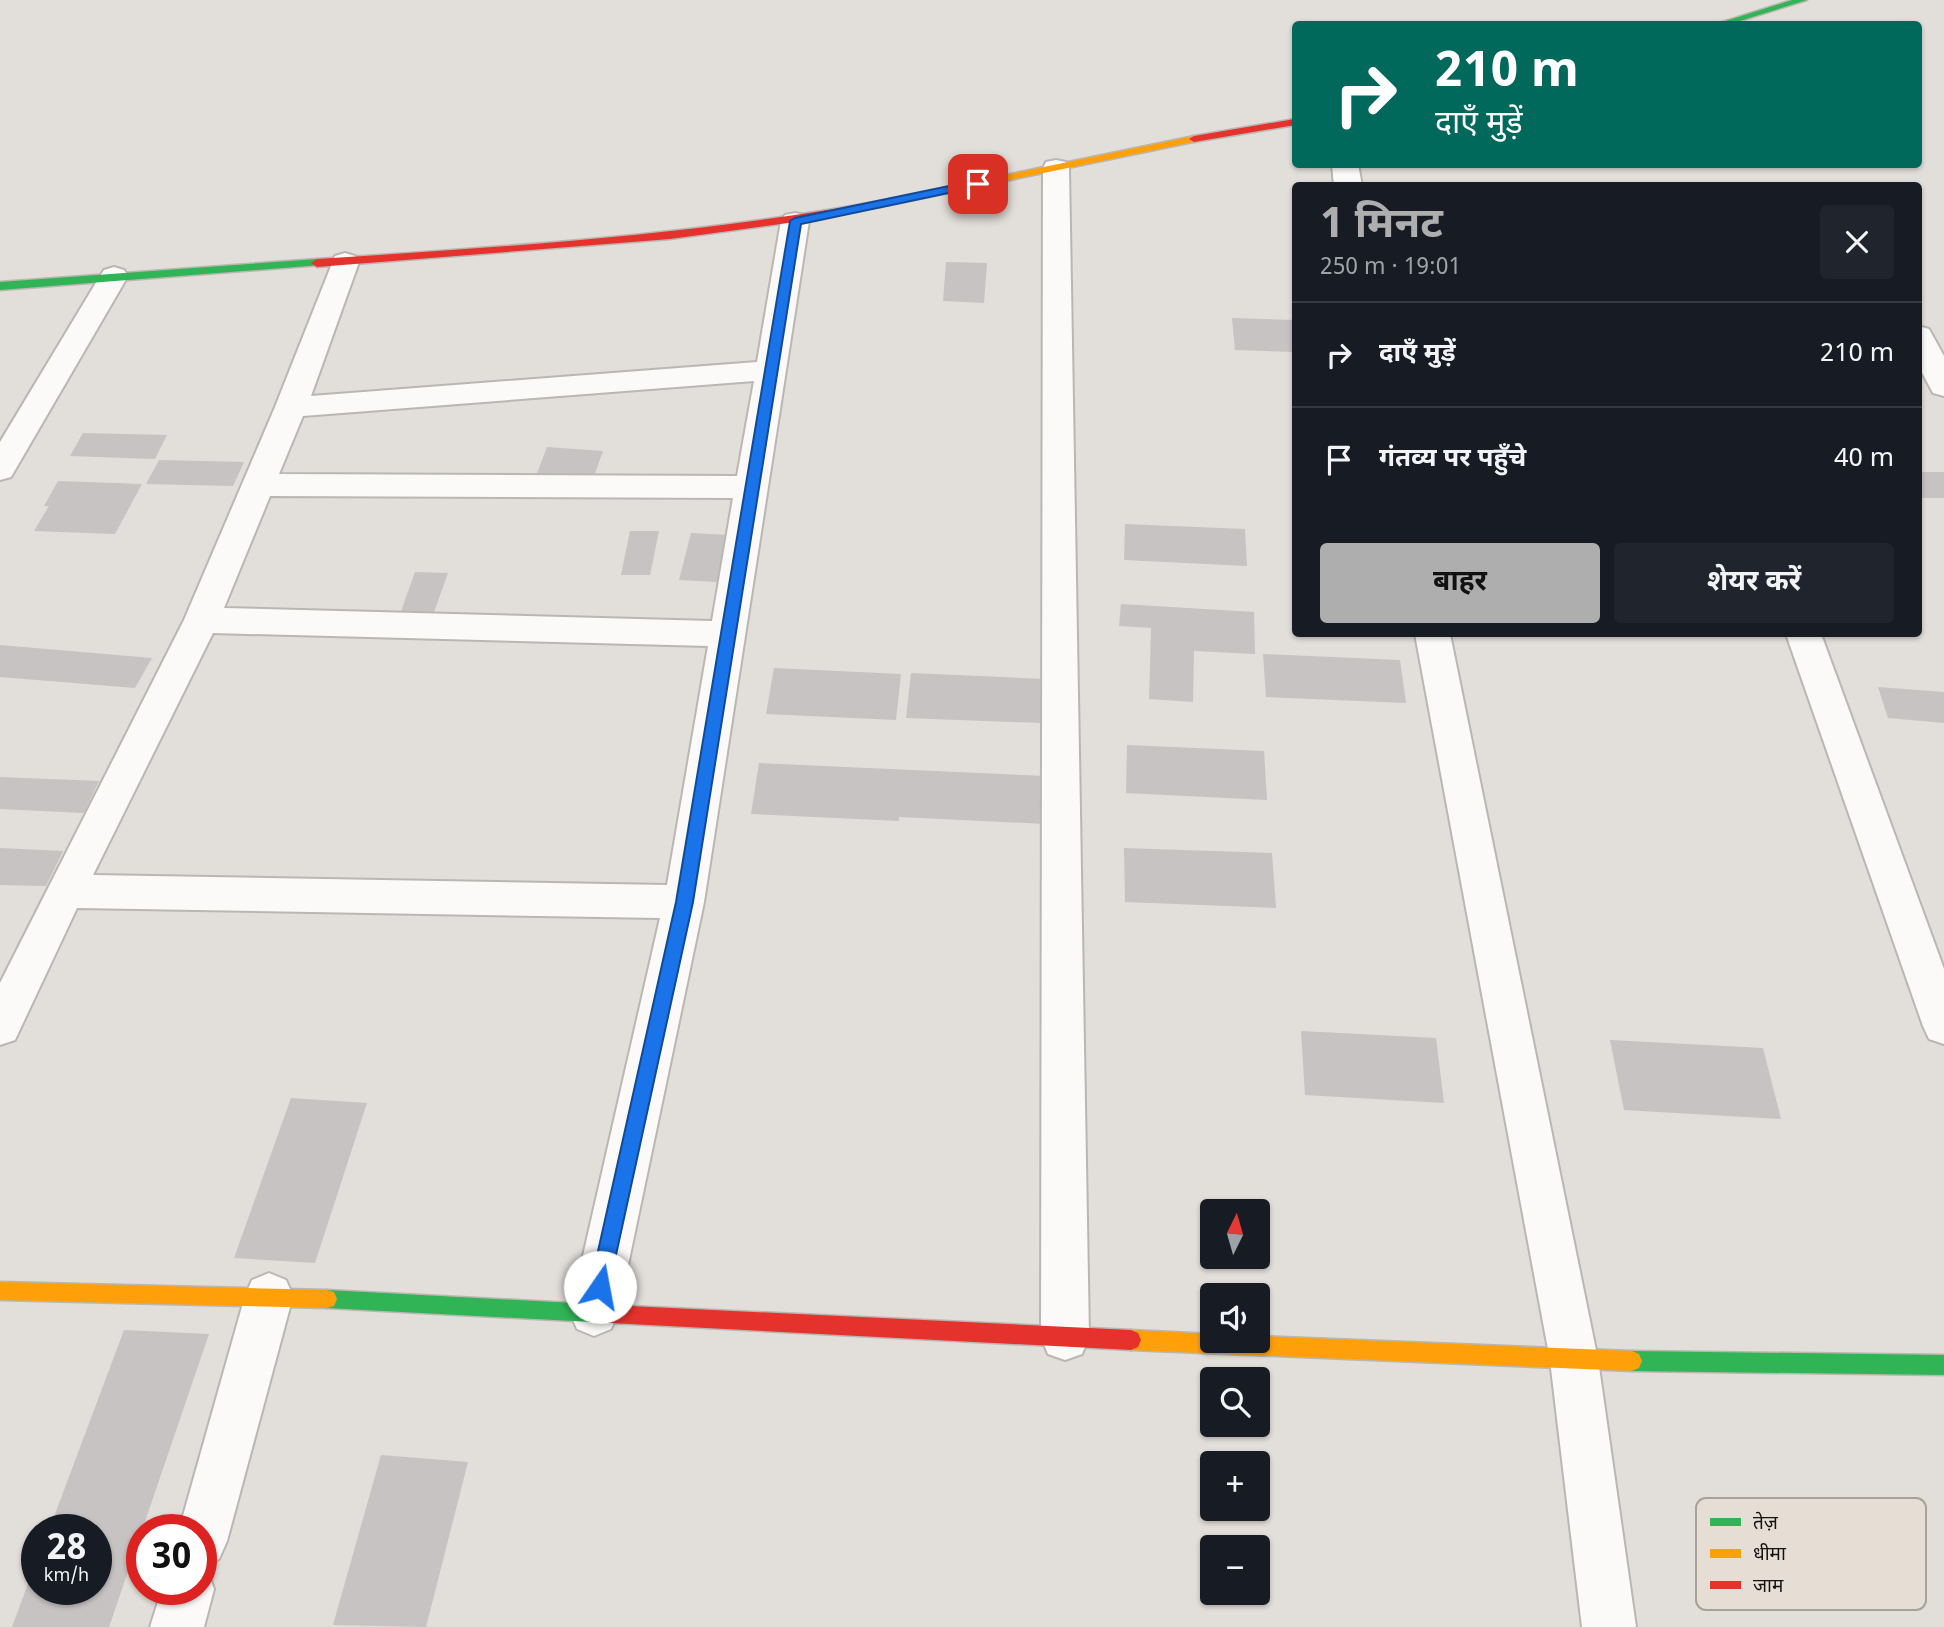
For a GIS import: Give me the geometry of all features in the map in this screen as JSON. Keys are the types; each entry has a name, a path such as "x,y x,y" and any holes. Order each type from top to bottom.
{"main road":[{"path":"1731,21 1802,0"},
{"path":"0,286 660,239 795,221 1206,137 1292,123"},
{"path":"0,1291 269,1296 1574,1360 1944,1365"}],"street":[{"path":"1056,168 1065,1337"},
{"path":"594,1313 684,902 795,221"},
{"path":"0,1027 65,891 202,620 291,407 345,262"},
{"path":"0,469 114,276"},
{"path":"1922,343 1944,386"},
{"path":"291,407 772,370"},
{"path":"259,485 753,487"},
{"path":"202,620 729,634"},
{"path":"1433,637 1574,1360 1609,1627"},
{"path":"1804,637 1944,1026"},
{"path":"65,891 684,902"},
{"path":"208,1514 269,1296"},
{"path":"177,1627 183,1605"}],"building":[{"path":"946,262 987,263 984,303 943,301"},
{"path":"1232,318 1292,320 1292,352 1235,350"},
{"path":"83,433 167,435 155,459 70,456"},
{"path":"547,447 603,451 593,479 536,476"},
{"path":"159,460 244,462 233,486 146,484"},
{"path":"1922,472 1944,472 1944,498 1922,498"},
{"path":"58,481 142,484 115,534 34,531 49,506 44,506"},
{"path":"1125,524 1245,529 1247,566 1124,560"},
{"path":"630,531 659,531 650,575 621,575"},
{"path":"691,533 728,535 718,582 679,580"},
{"path":"415,572 448,573 433,615 400,614"},
{"path":"1121,604 1254,612 1255,654 1194,651 1193,702 1149,699 1151,628 1119,626"},
{"path":"0,645 152,658 135,688 0,677"},
{"path":"1263,654 1400,660 1406,703 1266,697"},
{"path":"774,668 901,674 896,720 766,714"},
{"path":"911,673 1043,679 1041,723 906,718"},
{"path":"1878,687 1944,692 1944,723 1888,718"},
{"path":"1127,745 1264,751 1267,800 1126,793"},
{"path":"759,763 1046,776 1045,824 751,814"},
{"path":"0,777 99,781 84,813 0,809"},
{"path":"0,848 63,851 46,886 0,885"},
{"path":"1124,848 1272,853 1276,908 1125,902"},
{"path":"1301,1031 1436,1038 1444,1103 1305,1095"},
{"path":"1610,1040 1763,1048 1781,1119 1624,1110"},
{"path":"291,1098 367,1103 315,1263 234,1258"},
{"path":"124,1330 209,1334 148,1514 126,1514 126,1577 109,1627 12,1627 21,1603 21,1605 112,1605 112,1514 55,1514"},
{"path":"381,1455 468,1462 426,1627 333,1625"}],"traffic: fast":[{"path":"1731,21 1802,0"},
{"path":"0,286 317,263"},
{"path":"327,1299 610,1314"},
{"path":"1632,1361 1944,1365"}],"traffic: slow":[{"path":"880,204 1194,139"},
{"path":"0,1291 327,1299"},
{"path":"1131,1340 1632,1361"}],"traffic: jam":[{"path":"1194,139 1292,123"},
{"path":"317,263 529,249 670,236 810,217 880,204"},
{"path":"610,1314 1131,1340"}],"route":[{"path":"600,1287 684,902 795,221 978,184"}]}
